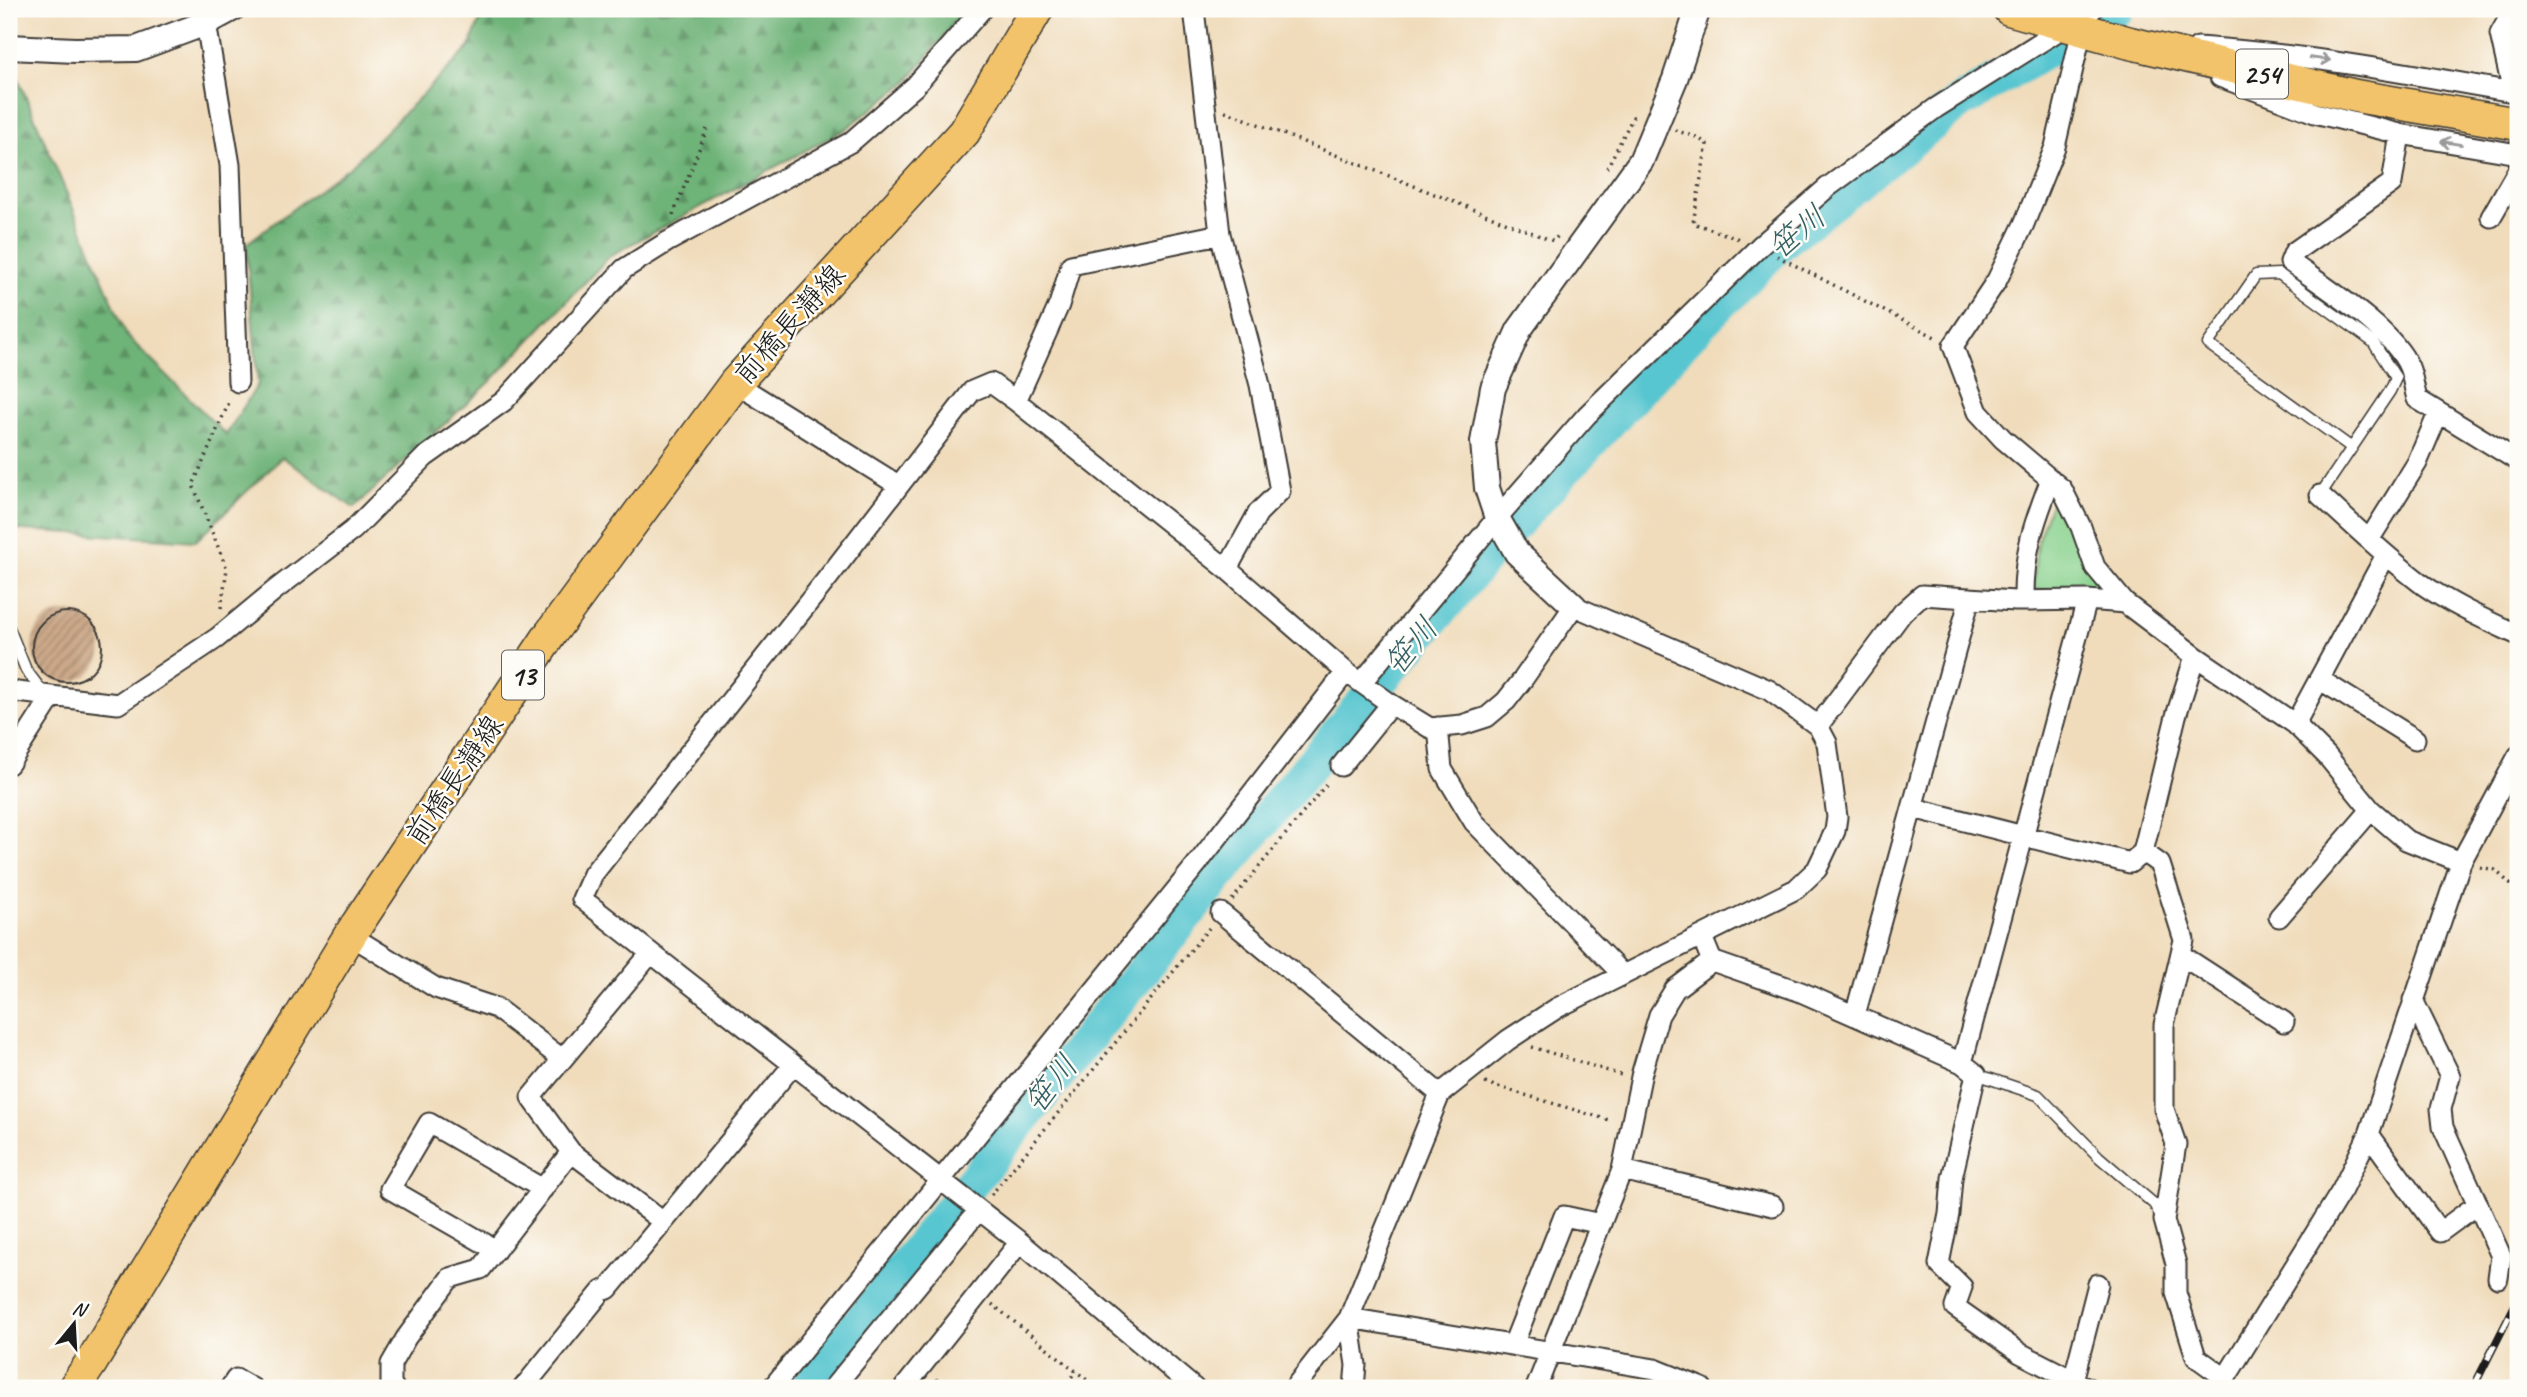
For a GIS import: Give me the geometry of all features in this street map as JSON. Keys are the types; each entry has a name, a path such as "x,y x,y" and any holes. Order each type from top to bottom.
{"main road":[{"name":"前橋長瀞線","path":"74,1388 350,935 551,633 735,383 964,132 1037,9"},
{"name":"254","path":"2009,9 2081,21 2130,43 2356,96 2518,124"}],"street":[{"path":"9,47 136,49 206,23 232,9"},
{"path":"9,691 118,704 217,638 353,530 425,457 504,401 624,269 662,245 852,142 915,86 982,9"},
{"path":"1194,9 1220,234 1260,385 1280,491 1258,513 1227,569"},
{"path":"1294,1388 1349,1318 1440,1094 1465,1077 1508,1040 1558,1008 1796,889 1817,869 1835,831 1837,817 1827,743 1818,726 1769,690 1574,606 1517,553 1497,518 1487,488 1483,442 1493,388 1519,330 1641,161 1675,79 1698,9"},
{"path":"2130,43 2258,51 2353,64 2515,93 2500,34 2514,9"},
{"path":"772,1388 947,1185 1201,859 1354,677 1587,415 1760,246 1828,187 1936,108 2081,21"},
{"path":"2081,21 2055,147 2024,224 1997,280 1952,346 1978,412 2003,439 2062,489 2081,527 2095,567 2125,603 2195,656 2295,724 2327,756 2371,810 2406,840 2461,862"},
{"path":"206,23 230,165 238,382"},
{"path":"2130,43 2315,113 2400,134 2518,154"},
{"path":"2400,134 2392,183 2294,252 2290,262 2366,318 2400,351 2409,367 2417,399 2518,461"},
{"path":"2491,216 2518,170"},
{"path":"1016,401 1059,305 1071,265 1220,234"},
{"path":"735,383 898,485"},
{"path":"1194,1388 1020,1242 582,900 593,874 972,391 991,383 1227,569 1354,677 1391,705 1430,728 1462,725 1487,717 1506,701 1574,606"},
{"path":"2369,540 2417,463 2438,414"},
{"path":"2024,601 2023,569 2033,524 2051,479"},
{"path":"2320,495 2386,555 2425,586 2518,635"},
{"path":"2295,724 2386,555"},
{"path":"1818,726 1903,612 1922,595 2125,603"},
{"path":"1855,1015 1970,598"},
{"path":"2087,600 2022,836 1969,1068 1949,1214 1939,1264 1962,1287 1955,1307 2020,1353 2080,1385 2098,1284"},
{"path":"1913,808 2130,863 2143,852 2176,716 2195,656"},
{"path":"2319,678 2415,739"},
{"path":"9,764 49,697"},
{"path":"1341,766 1391,705"},
{"path":"1438,727 1443,769 1474,822 1623,975"},
{"path":"2143,852 2160,864 2185,940 2164,1025 2164,1109 2176,1144 2164,1220 2175,1264 2176,1293 2196,1357 2222,1383 2342,1190 2369,1134 2461,862 2518,756"},
{"path":"2279,917 2371,810"},
{"path":"1222,913 1440,1094"},
{"path":"350,935 436,988 496,1008 562,1059"},
{"path":"1702,937 1712,961 1801,992 1969,1068"},
{"path":"651,953 531,1097 571,1152 662,1221"},
{"path":"2181,955 2284,1022"},
{"path":"1536,1388 1622,1170 1640,1081 1659,1015 1675,989 1712,961"},
{"path":"2413,1000 2450,1076 2441,1109 2443,1127 2501,1256 2498,1278"},
{"path":"523,1388 793,1065"},
{"path":"496,1250 390,1189 429,1123 543,1189"},
{"path":"2369,1134 2440,1232 2477,1204"},
{"path":"394,1388 391,1384 391,1364 450,1278 481,1269 571,1152"},
{"path":"1622,1170 1773,1206"},
{"path":"833,1388 976,1208"},
{"path":"1513,1345 1564,1216 1601,1224"},
{"path":"904,1388 1020,1242"},
{"path":"1349,1318 1655,1369 1702,1388"},
{"path":"1349,1318 1356,1365 1354,1388"},
{"path":"230,1388 236,1379 253,1388"}],"lane":[{"path":"2320,495 2390,391 2396,378 2373,342 2279,274 2256,275 2208,344 2351,448"},
{"path":"9,628 26,670 49,697"},
{"path":"1969,1068 2038,1095 2099,1157 2154,1204 2164,1220"}],"path":[{"path":"1204,103 1553,241 1561,232"},
{"path":"1603,175 1633,117 1698,138 1707,144 1693,223 1760,246"},
{"path":"662,245 707,129"},
{"path":"1781,259 1952,346"},
{"path":"217,638 227,569 193,485 238,382"},
{"path":"976,1208 1341,766"},
{"path":"2461,862 2495,870 2518,891"},
{"path":"1508,1040 1640,1081"},
{"path":"1465,1077 1631,1127"},
{"path":"979,1294 1097,1388"},
{"path":"1063,1388 1076,1371"}],"green space":[{"path":"484,9 966,9 907,82 846,129 611,255 490,382 354,508 282,457 196,541 9,529 9,57 127,336 226,435 258,384 246,244 352,165 469,48"},
{"path":"2055,492 2104,587 2033,590 2037,542"}],"building":[{"path":"67,612 92,622 102,647 92,672 67,682 42,672 32,647 42,622"}],"waterway":[{"name":"笹川","path":"806,1388 1245,843 1498,542 1695,329 1782,242 1959,103 2116,9"}],"railway":[{"path":"2473,1388 2518,1299"}]}
